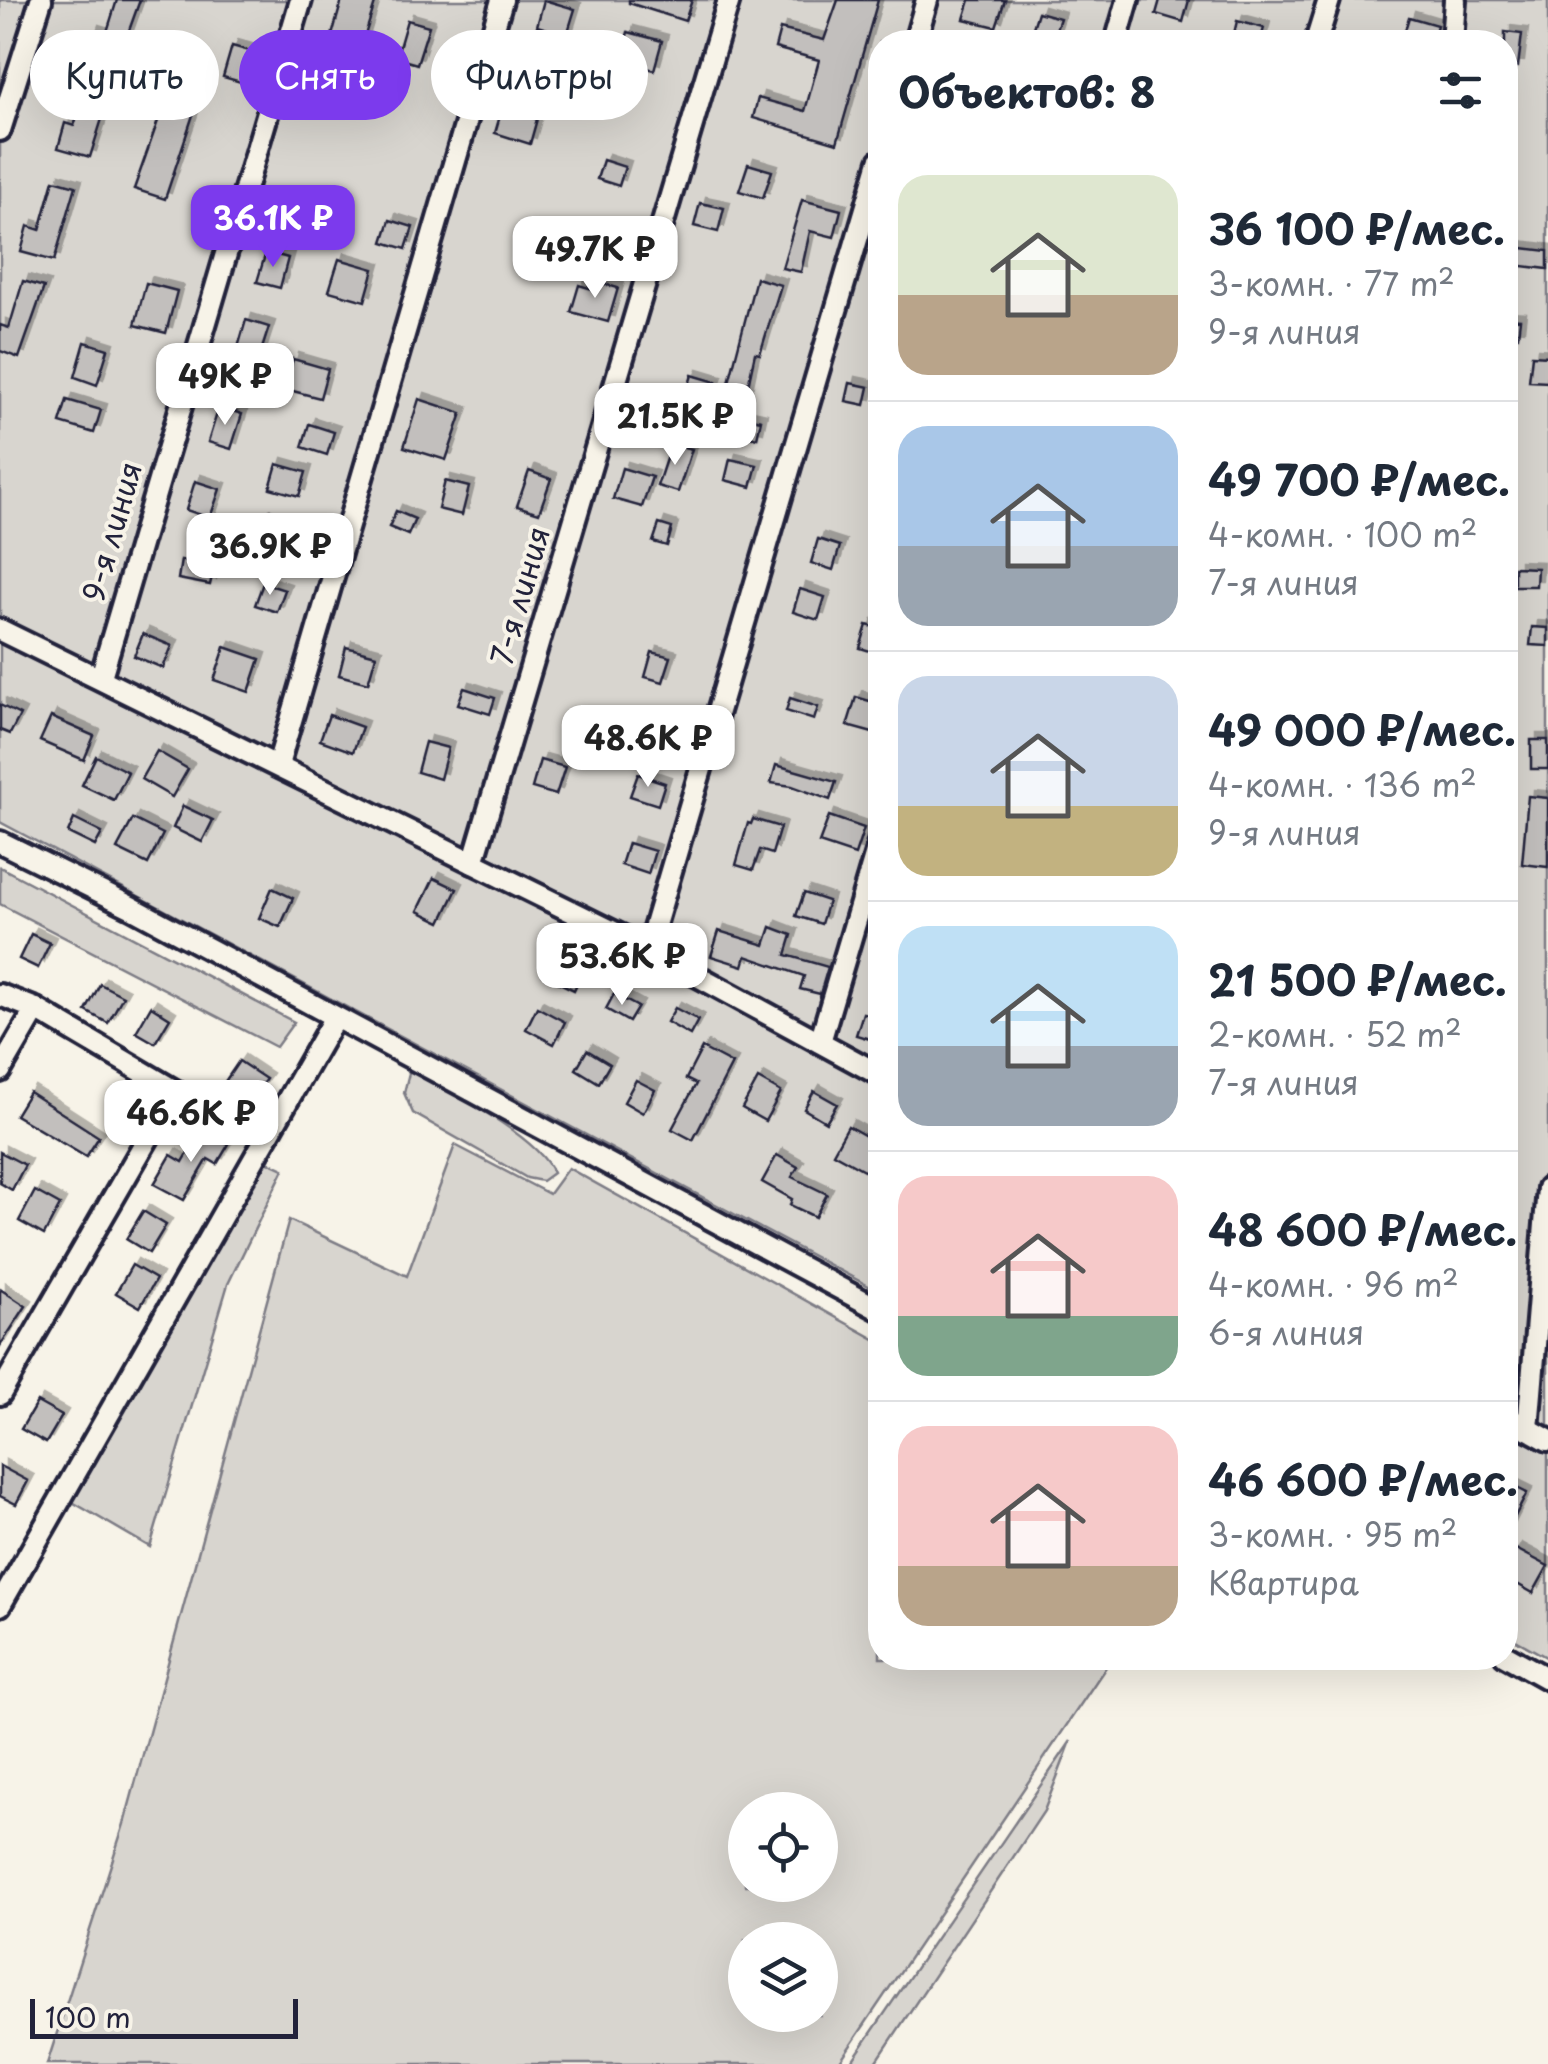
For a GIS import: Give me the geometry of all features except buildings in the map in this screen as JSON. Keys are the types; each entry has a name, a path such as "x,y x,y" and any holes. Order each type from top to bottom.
{"street":[{"path":"0,130 41,0"},
{"name":"9-я линия","path":"102,677 300,0"},
{"path":"278,765 502,0"},
{"name":"7-я линия","path":"473,863 729,0"},
{"path":"918,30 927,0"},
{"path":"1119,30 1128,0"},
{"path":"1320,30 1329,0"},
{"path":"1453,30 1455,0"},
{"path":"648,949 868,202"},
{"path":"0,630 648,949 868,1069"},
{"path":"0,842 132,907 868,1304"},
{"path":"820,1042 868,879"},
{"path":"0,995 36,1010 175,1091 0,1394"},
{"path":"0,1071 36,1010"},
{"path":"0,1605 334,1019"},
{"path":"1528,1429 1548,1188"},
{"path":"1518,1423 1548,1440"},
{"path":"1518,1662 1548,1679"}],"shaded area":[{"path":"0,0 1548,0 1548,1658 1518,1641 1518,30 868,30 868,1286 0,822"},
{"path":"0,867 294,1022 276,1047 0,904"},
{"path":"410,1069 511,1130 545,1159 553,1173 542,1181 527,1178 413,1113 404,1093"},
{"path":"455,1145 549,1194 568,1168 868,1335 868,1670 1104,1670 838,2064 47,2064 124,1824 289,1220 407,1276"},
{"path":"262,1159 284,1169 228,1284 150,1547 69,1500 186,1302"},
{"path":"1071,1741 1044,1811 875,2064 850,2064"}]}
